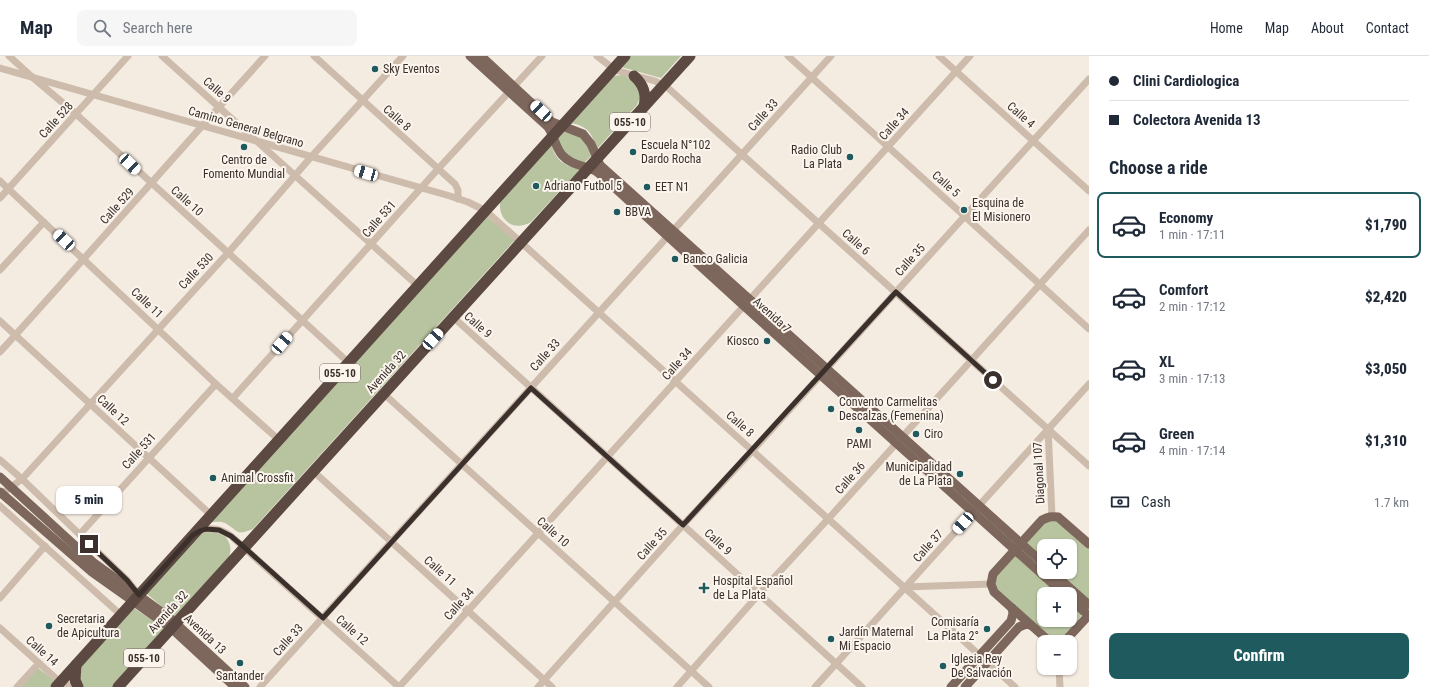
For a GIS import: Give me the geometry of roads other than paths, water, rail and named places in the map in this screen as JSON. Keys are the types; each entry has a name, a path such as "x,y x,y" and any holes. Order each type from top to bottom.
{"highway":[{"name":"055-10","path":"62,685 76,665 625,56"},
{"name":"Avenida 32","path":"118,687 690,56"},
{"path":"634,76 644,90 644,106"},
{"path":"76,665 75,680 78,687"}],"main road":[{"name":"Avenida 7","path":"470,56 552,122 583,134 591,144 600,165 670,233 1018,547 1057,587"},
{"name":"Avenida 7","path":"481,56 548,127 553,135 558,149 563,156 574,164 596,171 670,233"},
{"name":"Avenida 13","path":"0,477 94,563 130,590 136,598"},
{"name":"Avenida 13","path":"1,494 92,572 136,598 173,626 245,687"},
{"path":"1042,635 994,592 991,584 993,574 1042,520 1052,516 1062,520 1089,544"},
{"path":"1077,534 1089,534"},
{"name":"Avenida 7","path":"1018,547 1037,559"},
{"path":"1060,579 1089,605"},
{"path":"1071,635 1089,616 1077,605"},
{"path":"951,687 1011,621 1013,617 1012,608"},
{"path":"965,687 1019,627 1026,624 1031,625"},
{"name":"Avenida 13","path":"173,626 235,687"}],"street":[{"name":"Calle 10","path":"9,56 76,114 349,363"},
{"name":"Calle 528","path":"0,198 128,56"},
{"name":"Calle 9","path":"162,56 418,286"},
{"name":"Calle 529","path":"0,352 265,56"},
{"name":"Calle 8","path":"314,56 457,187 458,199"},
{"name":"Calle 530","path":"1,494 22,479 91,404 158,328 228,253 311,157 403,56"},
{"name":"Calle 531","path":"233,398 438,169 542,56"},
{"name":"Calle 6","path":"597,56 613,69 664,85 1089,466"},
{"name":"Calle 5","path":"788,56 1089,329"},
{"name":"Calle 33","path":"260,687 830,56"},
{"name":"Calle 4","path":"939,56 1089,191"},
{"name":"Calle 34","path":"399,687 970,56"},
{"name":"Camino General Belgrano","path":"0,68 421,188 458,199 486,211"},
{"name":"Calle 35","path":"538,687 683,525 753,450 1089,79"},
{"name":"Calle 11","path":"0,181 216,384 279,440"},
{"name":"Calle 8","path":"486,211 1015,687"},
{"path":"0,270 44,222"},
{"name":"Calle 36","path":"676,687 1089,230"},
{"name":"Calle 9","path":"453,317 862,687"},
{"name":"Calle 12","path":"0,321 211,515"},
{"name":"Calle 531","path":"80,534 216,384"},
{"name":"Calle 37","path":"815,687 1089,384"},
{"name":"Calle 10","path":"384,394 709,687"},
{"name":"Diagonal 107","path":"1048,429 1052,516"},
{"path":"0,460 22,479 127,580 136,598"},
{"name":"Calle 11","path":"313,471 552,687"},
{"path":"0,506 121,615"},
{"name":"Calle 12","path":"193,535 206,529 219,530 231,536 399,687"},
{"path":"0,598 45,546"},
{"path":"905,587 991,584"},
{"name":"Calle 14","path":"0,628 62,685"},
{"path":"17,687 39,663"},
{"path":"1059,675 1060,687"}],"place":[{"name":"Sky Eventos","path":"375,69"},
{"name":"Centro de Fomento Mundial","path":"244,147"},
{"name":"Escuela N°102 Dardo Rocha","path":"633,152"},
{"name":"Radio Club La Plata","path":"850,157"},
{"name":"Adriano Futbol 5","path":"536,186"},
{"name":"EET N1","path":"647,187"},
{"name":"Esquina de El Misionero","path":"964,210"},
{"name":"BBVA","path":"617,212"},
{"name":"Banco Galicia","path":"675,259"},
{"name":"Kiosco","path":"767,341"},
{"name":"Convento Carmelitas Descalzas (Femenina)","path":"831,409"},
{"name":"PAMI","path":"859,430"},
{"name":"Ciro","path":"916,434"},
{"name":"Municipalidad de La Plata","path":"960,474"},
{"name":"Animal Crossfit","path":"213,478"},
{"name":"Hospital Español de La Plata","path":"704,588"},
{"name":"Secretaria de Apicultura","path":"49,626"},
{"name":"Comisaría La Plata 2°","path":"987,629"},
{"name":"Jardín Maternal Mi Espacio","path":"831,639"},
{"name":"Santander","path":"240,663"},
{"name":"Iglesia Rey De Salvación","path":"943,666"}]}
